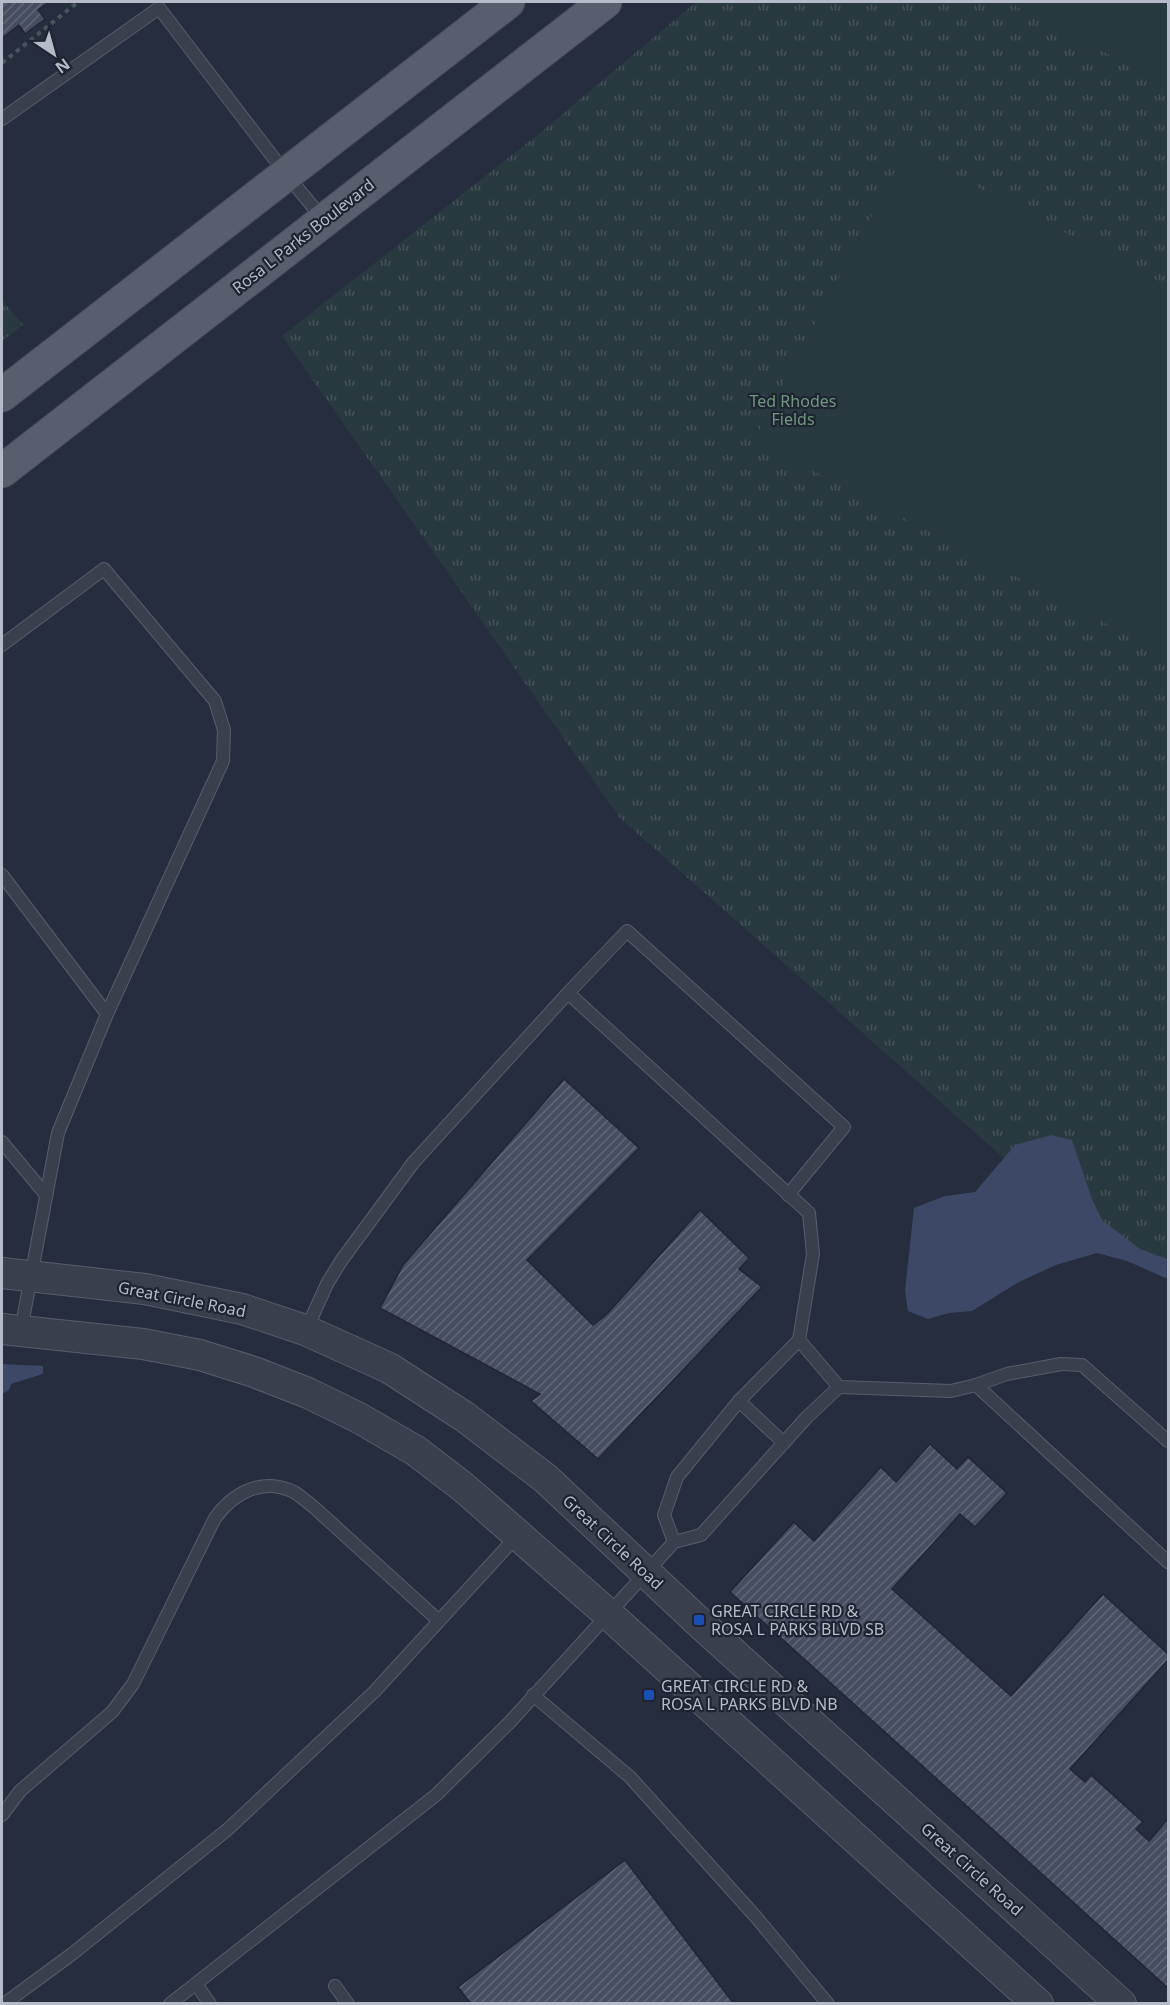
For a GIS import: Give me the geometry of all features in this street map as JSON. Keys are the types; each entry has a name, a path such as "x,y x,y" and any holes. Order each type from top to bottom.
{"main road":[{"path":"2,395 508,2"},
{"name":"Rosa L Parks Boulevard","path":"2,471 605,2"}],"street":[{"name":"Great Circle Road","path":"2,1273 144,1289 242,1309 305,1330 389,1368 465,1417 544,1478 1121,2004"},
{"path":"11,1330 143,1344 200,1354 308,1392 416,1451 463,1487 607,1613 1038,2004"}],"lane":[{"path":"2,119 161,5 286,174 324,220"},
{"path":"2,645 104,569 215,701 224,730 223,761 107,1014 58,1133 31,1276 11,1330"},
{"path":"2,875 107,1014"},
{"path":"305,1330 341,1261 413,1163 627,931 844,1127 788,1195"},
{"path":"568,993 808,1213 813,1254 799,1340 739,1401 677,1477 664,1515 674,1542"},
{"path":"2,1142 46,1195"},
{"path":"799,1340 839,1387"},
{"path":"170,2004 436,1795 510,1722 674,1542 701,1535 807,1417 839,1387 951,1390 976,1385 1007,1374 1061,1364 1082,1365 1168,1441"},
{"path":"976,1385 1168,1562"},
{"path":"739,1401 784,1443"},
{"path":"2,1815 20,1791 112,1712 133,1683 215,1518 224,1506 248,1489 263,1486 281,1487 296,1493 438,1620"},
{"path":"4,2004 72,1954 211,1844 374,1692 518,1535"},
{"path":"533,1695 630,1777 756,1917 828,2004"},
{"path":"196,1984 210,2004"},
{"path":"335,1986 348,2004"}],"path":[{"path":"2,63 78,2"}],"green space":[{"name":"Ted Rhodes Fields","path":"696,2 1168,2 1168,1273 1077,1223 619,817 282,336 541,132"},
{"path":"1008,2 1168,2 1168,85"},
{"path":"906,150 1168,286 1168,656 754,440"},
{"path":"2,300 23,325 2,341"}],"water":[{"path":"1051,1135 1072,1140 1092,1199 1102,1220 1140,1249 1168,1259 1168,1279 1127,1261 1097,1253 1056,1265 1019,1282 972,1311 949,1313 928,1319 908,1311 905,1291 914,1208 945,1196 975,1192 1015,1145"},
{"path":"2,1364 43,1366 43,1374 11,1384 9,1390 2,1394"}],"building":[{"path":"2,2 49,2 38,10 45,19 25,34 19,25 2,38"},
{"path":"564,1079 639,1148 527,1260 593,1325 607,1314 700,1210 749,1258 739,1269 762,1287 598,1459 531,1401 540,1394 380,1308 403,1265"},
{"path":"930,1444 957,1469 968,1457 1007,1493 975,1527 960,1514 892,1589 1011,1696 1103,1594 1168,1654 1168,1660 1070,1769 1085,1782 1091,1775 1143,1822 1136,1829 1149,1841 1168,1819 1168,1988 730,1592 794,1522 814,1541 881,1467 896,1482"},
{"path":"625,1860 734,2004 471,2004 458,1987"}],"place":[{"name":"GREAT CIRCLE RD & ROSA L PARKS BLVD SB","path":"699,1620"},
{"name":"GREAT CIRCLE RD & ROSA L PARKS BLVD NB","path":"649,1695"}]}
